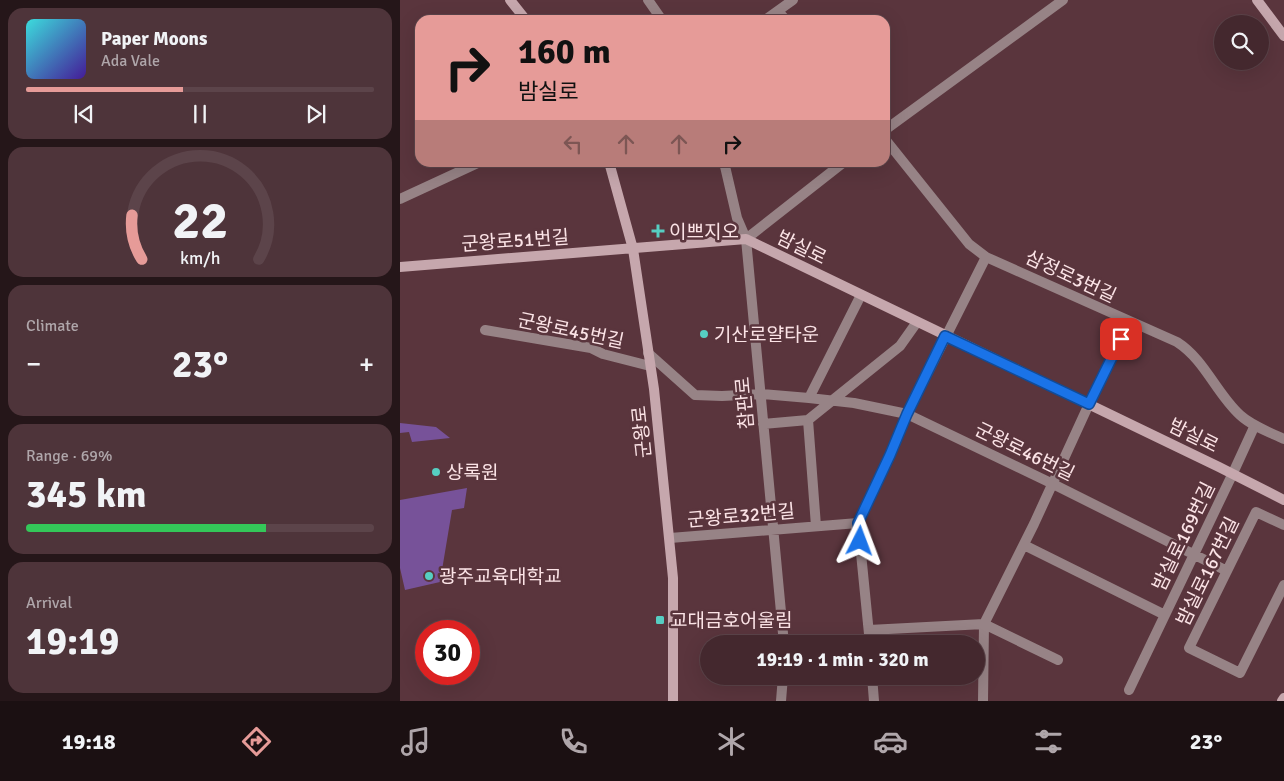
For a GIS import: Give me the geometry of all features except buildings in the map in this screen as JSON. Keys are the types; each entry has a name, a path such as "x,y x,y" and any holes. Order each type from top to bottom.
{"main road":[{"path":"510,0 522,15"},
{"path":"1257,0 1284,36"},
{"name":"군왕로","path":"610,167 633,249 650,366 673,578 673,701"},
{"name":"밤실로","path":"633,249 746,239 1284,500"},
{"name":"군왕로51번길","path":"400,267 633,249"}],"street":[{"path":"648,0 658,15"},
{"path":"772,15 793,0"},
{"path":"890,126 1063,0"},
{"path":"778,11 782,15"},
{"name":"삼정로3번길","path":"890,145 969,244 986,256 1129,322 1167,337 1188,350 1197,359 1233,408 1245,419 1284,439"},
{"path":"400,199 469,167"},
{"name":"참판로","path":"725,167 737,218 746,239 783,635"},
{"path":"746,239 838,167"},
{"path":"869,635 858,523 907,414 986,256"},
{"path":"809,398 861,295"},
{"path":"763,424 808,420 900,346 917,322"},
{"path":"983,635 984,624 1054,484 1089,404 1129,322"},
{"name":"군왕로45번길","path":"484,330 591,348 603,354 650,366"},
{"name":"군왕로46번길","path":"648,353 695,396 760,394 809,398 854,403 907,414 1054,484 1226,571"},
{"name":"군왕로32번길","path":"808,420 816,526"},
{"name":"밤실로169번길","path":"1129,690 1255,425"},
{"name":"밤실로167번길","path":"1284,525 1256,512 1189,648 1240,673 1284,584"},
{"name":"군왕로32번길","path":"670,538 858,523"},
{"name":"밤실로169번길","path":"1024,545 1165,615"},
{"path":"869,630 984,624 1058,660"},
{"path":"781,701 782,685"},
{"path":"873,685 874,701"},
{"path":"982,685 983,701"}],"shaded area":[{"path":"400,423 436,427 450,438 412,442 409,432 400,433"},
{"path":"467,488 464,508 452,510 440,582 405,590 400,568 400,500"}],"place":[{"name":"이쁘지오","path":"658,231"},
{"name":"기산로얄타운","path":"704,334"},
{"name":"상록원","path":"436,472"},
{"name":"광주교육대학교","path":"429,576"},
{"name":"교대금호어울림","path":"660,620"}],"route":[{"path":"860,541 858,523 907,414 945,336 1089,404 1121,339"}]}
